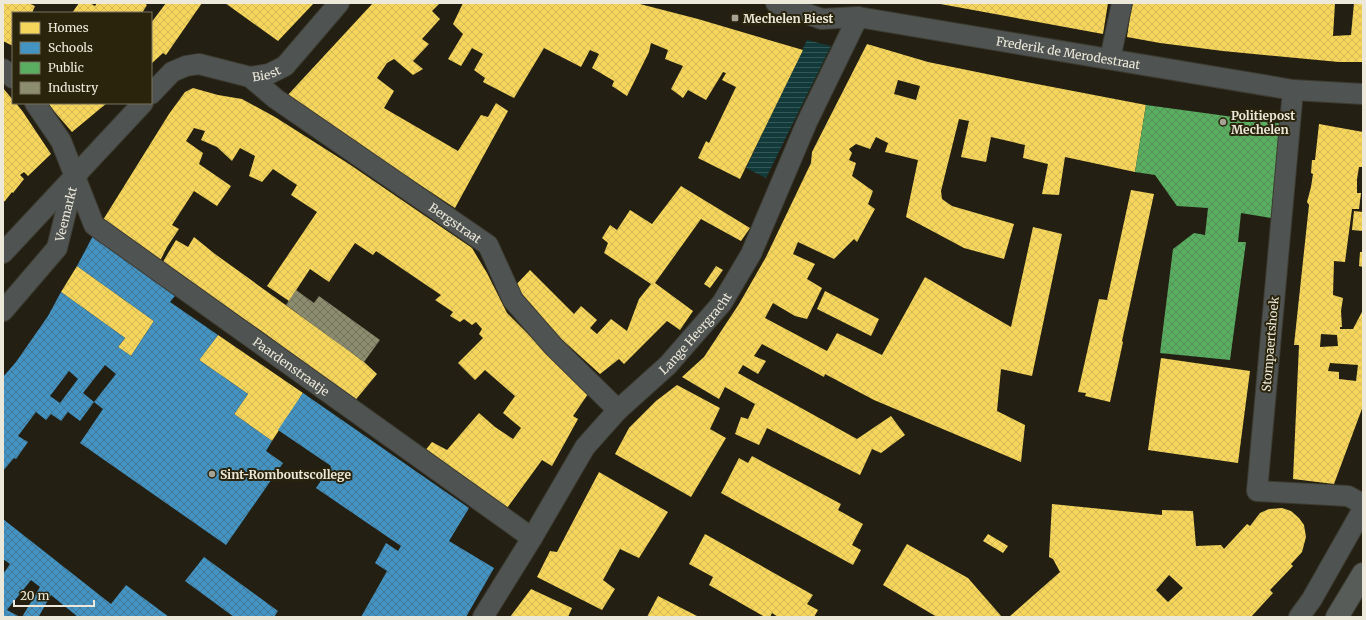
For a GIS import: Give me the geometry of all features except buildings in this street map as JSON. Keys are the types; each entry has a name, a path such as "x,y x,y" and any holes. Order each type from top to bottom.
{"main road":[{"path":"1337,617 1363,574"}],"street":[{"name":"Biest","path":"152,93 172,72 186,66 199,64 250,77 270,74 285,66 339,3"},
{"name":"Frederik de Merodestraat","path":"776,3 1293,90 1363,94"},
{"path":"1110,59 1122,3"},
{"name":"Lange Heergracht","path":"484,617 585,447 618,410 668,365 722,303 751,254 807,122 858,17"},
{"path":"3,69 12,77"},
{"name":"Bergstraat","path":"250,77 276,99 488,245 513,300 554,347 618,410"},
{"name":"Stompaertshoek","path":"1293,90 1257,491 1348,496 1363,504"},
{"name":"Paardenstraatje","path":"36,104 61,141 94,225 532,538"},
{"path":"75,177 141,104"},
{"name":"Veemarkt","path":"3,253 75,177"},
{"name":"Veemarkt","path":"3,311 57,248 75,177"},
{"path":"1298,617 1312,599 1363,509"}],"water":[{"path":"807,40 831,46 766,178 746,168"}],"place":[{"name":"Mechelen Biest","path":"735,18"},
{"name":"Politiepost Mechelen","path":"1223,122"},
{"name":"Sint-Romboutscollege","path":"212,474"}]}
